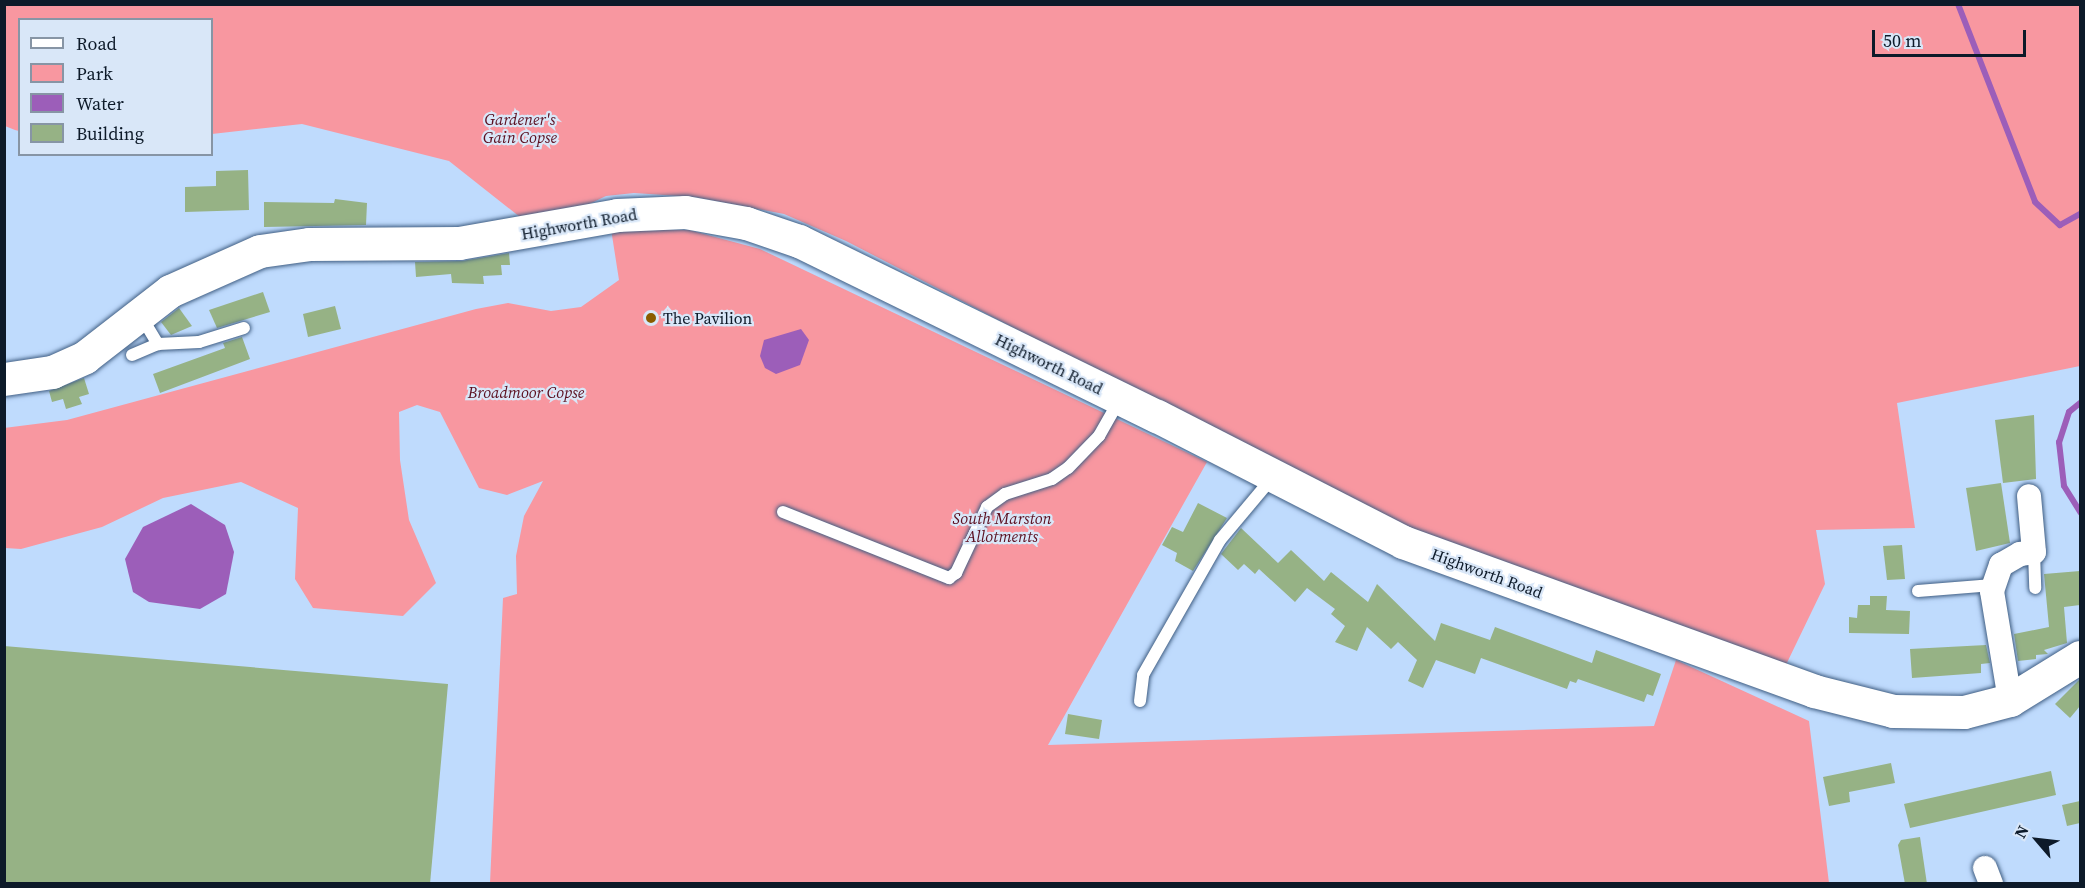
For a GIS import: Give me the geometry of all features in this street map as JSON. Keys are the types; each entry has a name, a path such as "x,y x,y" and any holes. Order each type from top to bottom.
{"street":[{"name":"Highworth Road","path":"4,379 65,367 106,344 186,281 280,247 459,243 623,214 685,212 746,223 799,242 1120,398 1403,542 1814,691 1893,711 1932,714 1964,712 2010,700 2080,657"},
{"path":"2010,700 1994,620 1993,585 2001,565 2020,554 2034,552 2029,496"}],"lane":[{"path":"141,315 158,344"},
{"path":"132,356 158,344 199,342 244,328"},
{"path":"783,512 949,578 958,570 987,507 1005,494 1045,482 1068,468 1099,436 1120,398"},
{"path":"1140,701 1143,675 1220,540 1273,477"},
{"path":"2034,552 2035,588"},
{"path":"1918,591 1993,585"}],"green space":[{"name":"Gardener's Gain Copse","path":"4,5 2080,5 2080,366 1897,403 1915,528 1816,530 1825,584 1783,671 1433,545 846,241 784,214 694,197 634,193 606,196 558,219 525,221 449,161 302,124 213,134 213,18 18,18 18,131 5,126"},
{"path":"611,229 689,230 760,249 1207,462 1048,745 1654,726 1676,660 1809,721 1829,883 490,883 503,598 517,594 516,556 524,516 543,481 507,495 479,488 440,412 417,405 399,412 400,460 409,520 436,583 403,616 313,608 295,579 298,508 241,482 163,498 102,527 21,549 5,548 4,428 67,420 476,309 508,303 551,311 581,307 619,280"}],"water":[{"path":"801,329 809,340 800,365 776,374 765,368 760,356 764,340"},
{"path":"191,504 225,525 234,552 226,594 200,609 149,602 133,592 125,559 143,527"}],"building":[{"path":"248,170 249,210 185,212 185,187 216,186 216,171"},
{"path":"335,199 367,203 366,225 264,227 264,202 334,203"},
{"path":"509,253 510,265 501,265 502,275 483,276 484,284 452,283 451,274 416,277 415,262 462,261"},
{"path":"263,292 270,312 217,328 209,310"},
{"path":"335,306 341,329 308,337 303,314"},
{"path":"179,308 192,326 171,335 161,322"},
{"path":"242,337 250,359 160,393 153,374 225,348 223,343"},
{"path":"84,378 89,394 79,397 82,404 66,409 63,399 52,402 49,391"},
{"path":"2034,415 2036,479 2003,483 1995,420"},
{"path":"2001,483 2010,543 1976,551 1966,488"},
{"path":"1198,503 1227,518 1193,571 1175,561 1177,553 1162,545 1172,527 1183,532"},
{"path":"1241,528 1278,563 1291,550 1324,581 1331,572 1368,602 1377,584 1435,641 1441,623 1490,640 1495,627 1592,663 1596,650 1661,674 1653,696 1647,694 1644,702 1578,679 1576,683 1570,681 1567,689 1481,658 1475,674 1436,660 1423,688 1408,681 1417,660 1398,642 1391,649 1367,627 1357,651 1335,642 1345,626 1331,614 1335,609 1307,588 1295,602 1259,569 1255,574 1244,564 1238,570 1221,554"},
{"path":"1902,545 1905,579 1887,580 1883,546"},
{"path":"2080,571 2080,605 2064,607 2067,643 2044,650 2048,654 2036,655 2036,659 2018,661 2014,634 2049,627 2044,574"},
{"path":"1870,596 1887,596 1886,610 1910,611 1909,634 1849,633 1849,617 1857,618 1858,605 1870,605"},
{"path":"1986,645 1990,663 1981,664 1981,673 1912,678 1910,649"},
{"path":"4,646 448,684 430,884 4,884"},
{"path":"2080,679 2080,706 2070,718 2055,704"},
{"path":"1068,714 1102,720 1099,739 1065,734"},
{"path":"1891,763 1895,783 1849,792 1850,802 1829,806 1823,777"},
{"path":"2051,771 2056,795 1910,828 1904,804"},
{"path":"2080,801 2080,823 2067,826 2062,805"},
{"path":"1920,837 1927,884 1905,884 1898,845 1901,840"}],"waterway":[{"path":"1958,4 2035,202 2060,225 2080,214"},
{"path":"2080,403 2069,412 2059,442 2064,486 2080,512"}],"place":[{"name":"The Pavilion","path":"651,318"}],"park label":[{"name":"Broadmoor Copse","path":"526,392"},
{"name":"South Marston Allotments","path":"1002,527"}]}
